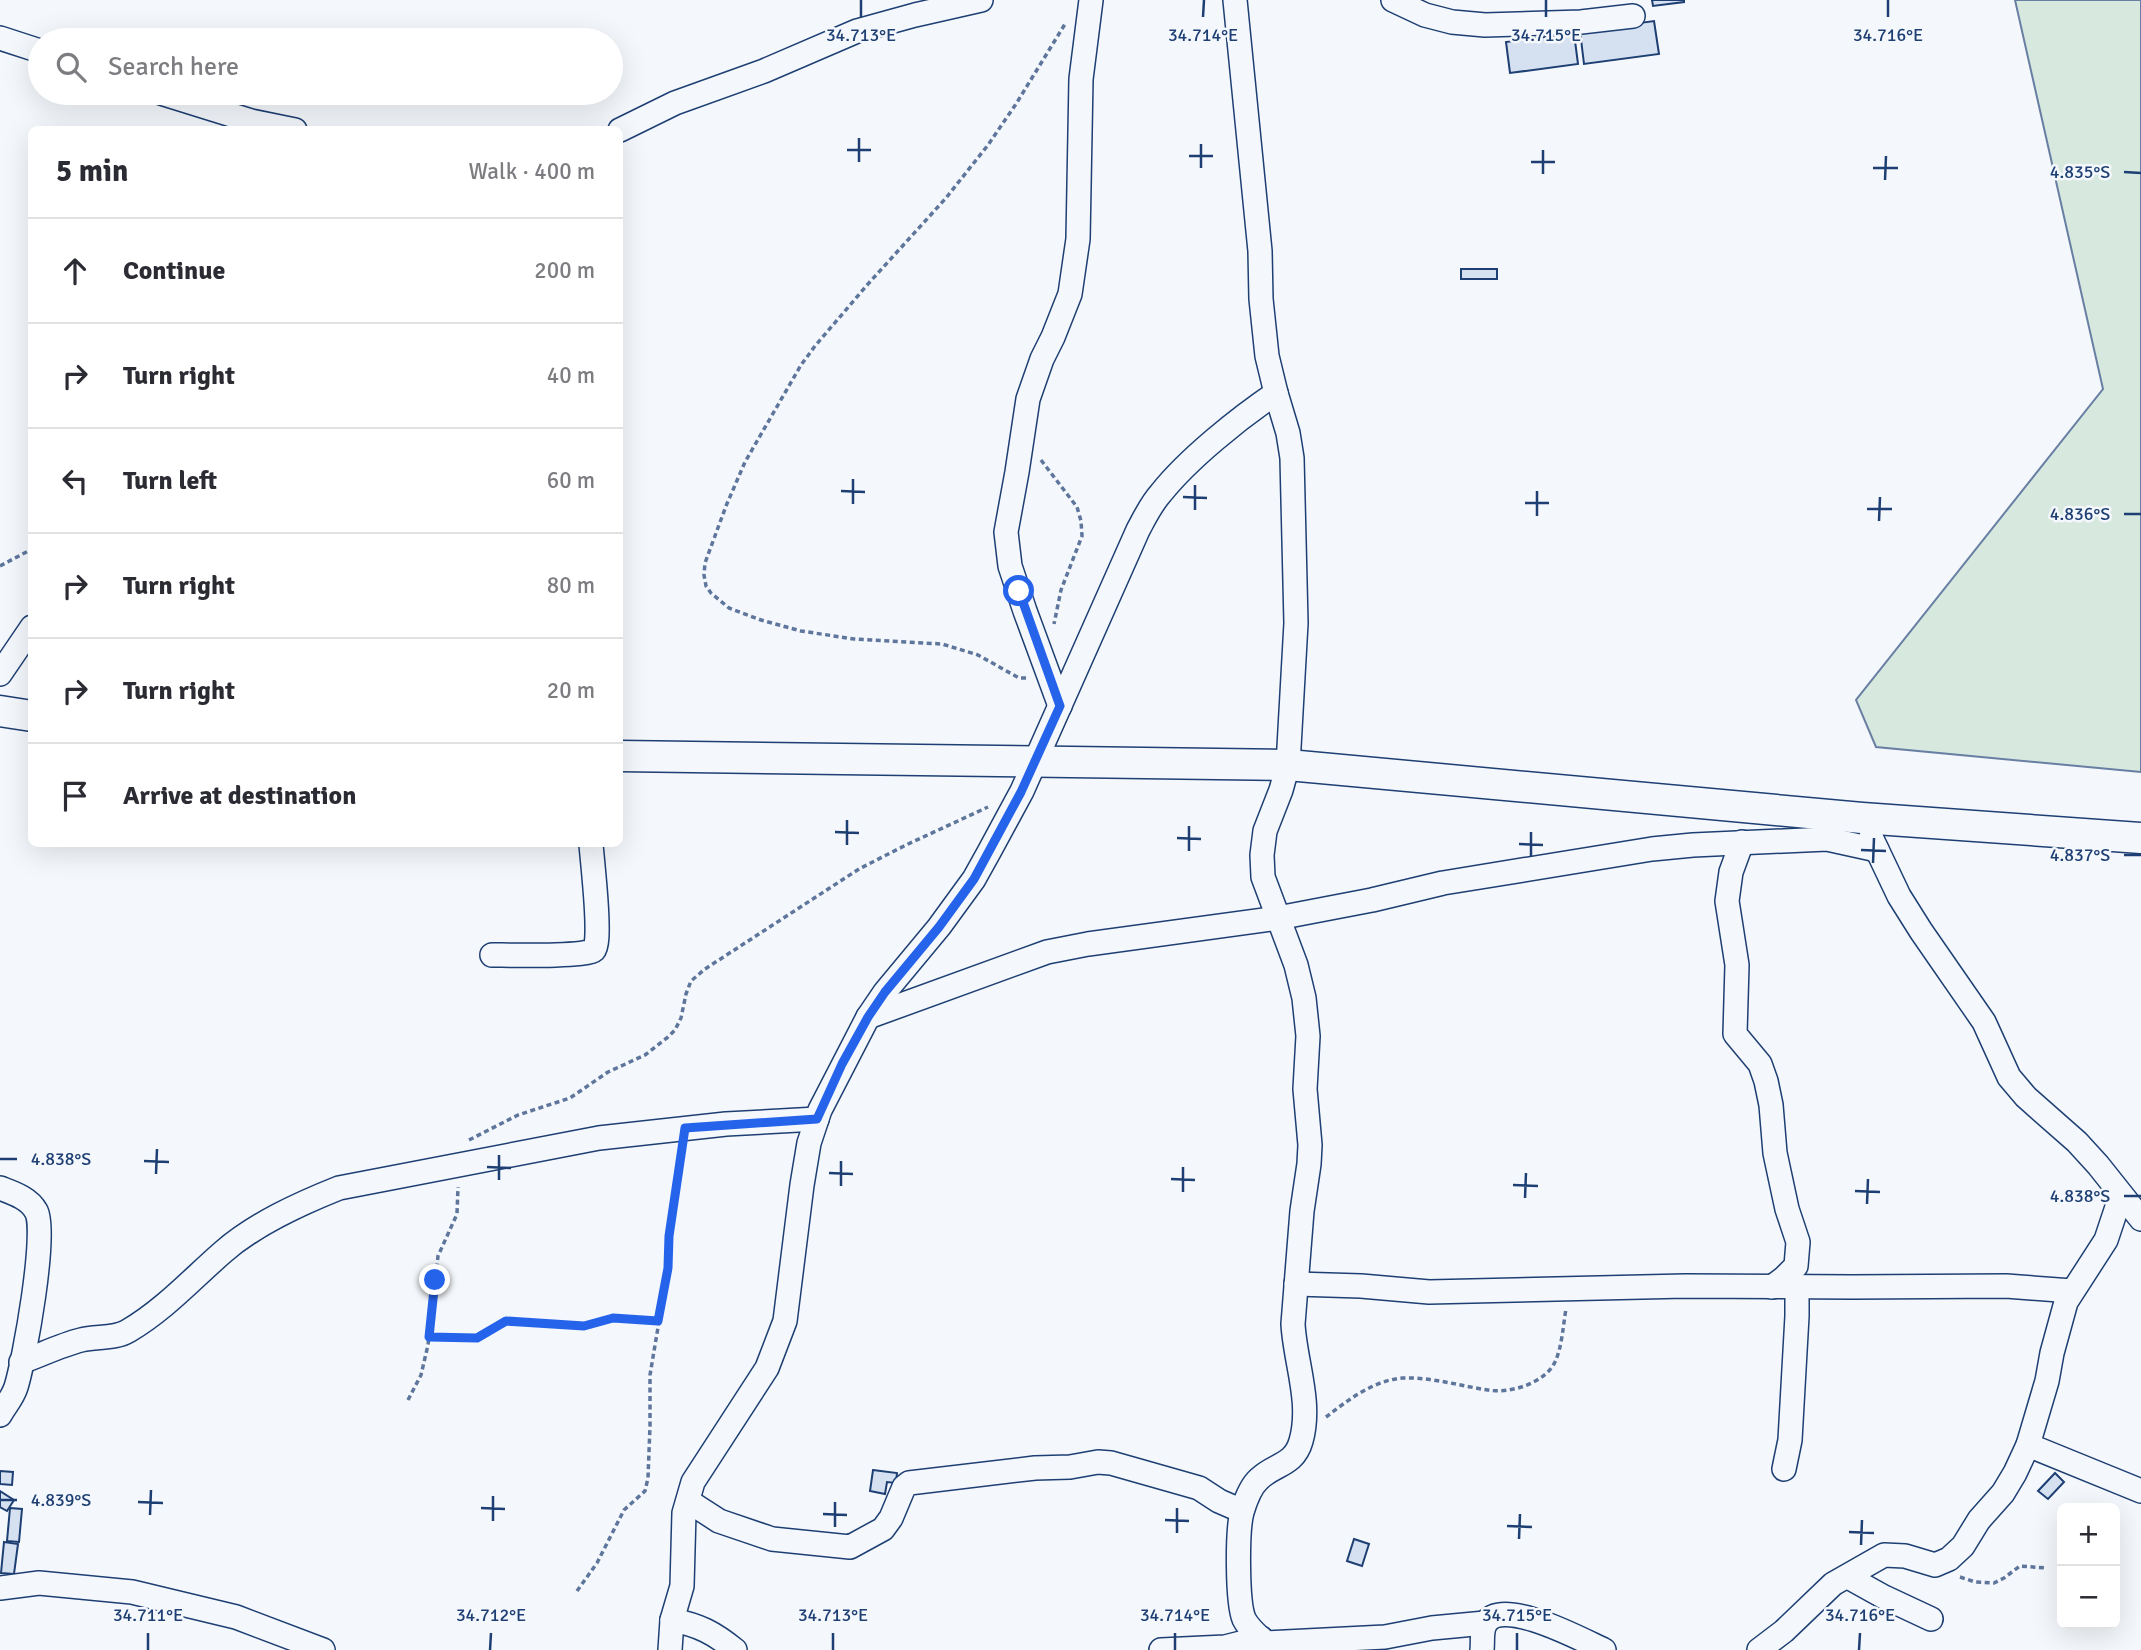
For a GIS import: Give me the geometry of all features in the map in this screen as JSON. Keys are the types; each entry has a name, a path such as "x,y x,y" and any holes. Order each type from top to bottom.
{"main road":[{"path":"0,711 28,715"},
{"path":"623,756 1288,765 1862,818 2141,838"}],"street":[{"path":"623,129 675,103 764,71 857,31 981,0"},
{"path":"1060,706 1010,566 1007,522 1028,399 1070,294 1078,239 1081,79 1091,0"},
{"path":"1235,0 1260,251 1261,299 1267,356 1288,433 1294,483 1296,623 1288,765 1281,790 1268,819 1262,848 1263,877 1296,965 1304,998 1308,1036 1305,1089 1310,1145 1293,1324 1303,1396 1301,1440 1292,1457 1253,1486 1242,1511 1239,1537 1242,1610 1246,1622 1267,1644"},
{"path":"1393,0 1424,15 1452,22 1485,25 1581,22 1633,16"},
{"path":"0,38 28,47"},
{"path":"200,105 275,126"},
{"path":"670,1650 672,1620 682,1586 684,1513 693,1482 767,1368 785,1321 809,1143 842,1064 885,992 939,927 974,879 1021,792 1152,504 1170,482 1201,453 1256,406 1276,393"},
{"path":"0,674 28,633"},
{"path":"1862,818 1899,896 1984,1021 2010,1077 2025,1097 2077,1142 2141,1219"},
{"path":"868,1017 1047,952 1278,918 1443,883 1652,849 1742,842 1827,839 1877,850"},
{"path":"1742,842 1731,872 1727,901 1737,965 1735,1034 1760,1064 1766,1081 1775,1153 1787,1209 1798,1242 1796,1266 1772,1287"},
{"path":"492,955 567,955 585,953 595,948 598,942 591,847"},
{"path":"21,1362 79,1340 117,1335 130,1330 176,1295 225,1251 251,1233 307,1201 339,1188 399,1178 463,1154 685,1128 817,1119"},
{"path":"0,1188 18,1194 37,1211 40,1231 33,1311 16,1388 2,1407"},
{"path":"1759,1650 1784,1631 1833,1584 1884,1555 1905,1556 1938,1564 1949,1559 1963,1546 1979,1520 2003,1493 2028,1445 2066,1302 2106,1240 2121,1195"},
{"path":"1296,1284 1429,1292 1570,1288 2007,1286 2073,1291"},
{"path":"1784,1469 1790,1440 1797,1287"},
{"path":"2028,1445 2141,1491"},
{"path":"688,1501 719,1521 772,1539 850,1547 883,1530 904,1487 909,1483 1105,1462 1199,1488 1242,1511"},
{"path":"1848,1577 1931,1619"},
{"path":"0,1588 39,1583 132,1592 236,1617 323,1650"},
{"path":"1161,1650 1385,1637 1432,1628 1485,1623 1496,1616 1510,1615 1550,1626 1604,1650"},
{"path":"672,1620 691,1624 717,1635 735,1650"},
{"path":"1482,1650 1485,1623"}],"path":[{"path":"1023,431 1040,459 1077,507 1081,521 1082,536 1061,590 1047,670 1019,678 978,654 942,644 854,639 801,631 729,608 706,586 705,563 726,506 745,462 801,365 868,284 946,198 988,145 1066,23"},
{"path":"0,566 28,551"},
{"path":"408,1400 421,1375 429,1337 438,1256 457,1214 458,1178 463,1154 517,1115 570,1098 608,1072 645,1055 675,1030 691,981 705,969 859,869 1021,792"},
{"path":"577,1591 597,1563 624,1510 645,1491 648,1478 650,1375 668,1268 669,1236 685,1128"},
{"path":"1301,1440 1356,1394 1399,1378 1444,1381 1490,1391 1522,1386 1537,1380 1554,1363 1570,1288"},
{"path":"429,1337 477,1338 506,1321 584,1326 613,1318 658,1321"},
{"path":"1938,1564 1961,1578 1988,1584 1999,1582 2020,1566 2046,1567"}],"shaded area":[{"path":"2015,0 2141,0 2141,772 1876,747 1856,700 2103,389"}],"building":[{"path":"1652,0 1684,0 1684,2 1653,6"},
{"path":"1654,21 1659,54 1584,64 1580,31"},
{"path":"1574,33 1578,64 1510,73 1506,42"},
{"path":"1461,269 1497,269 1497,279 1461,279"},
{"path":"873,1470 897,1473 896,1483 887,1482 885,1494 870,1491"},
{"path":"0,1471 13,1472 12,1485 0,1484"},
{"path":"2055,1473 2064,1482 2048,1499 2038,1491"},
{"path":"0,1491 14,1500 7,1511 0,1507"},
{"path":"10,1508 22,1509 19,1542 7,1541"},
{"path":"1354,1539 1369,1544 1362,1566 1347,1561"},
{"path":"4,1542 18,1544 14,1574 1,1573"}],"route":[{"path":"435,1280 429,1337 477,1338 506,1321 584,1326 613,1318 658,1321 668,1268 669,1236 685,1128 817,1119 842,1064 868,1017 974,879 1021,792 1060,706 1019,591"}]}
